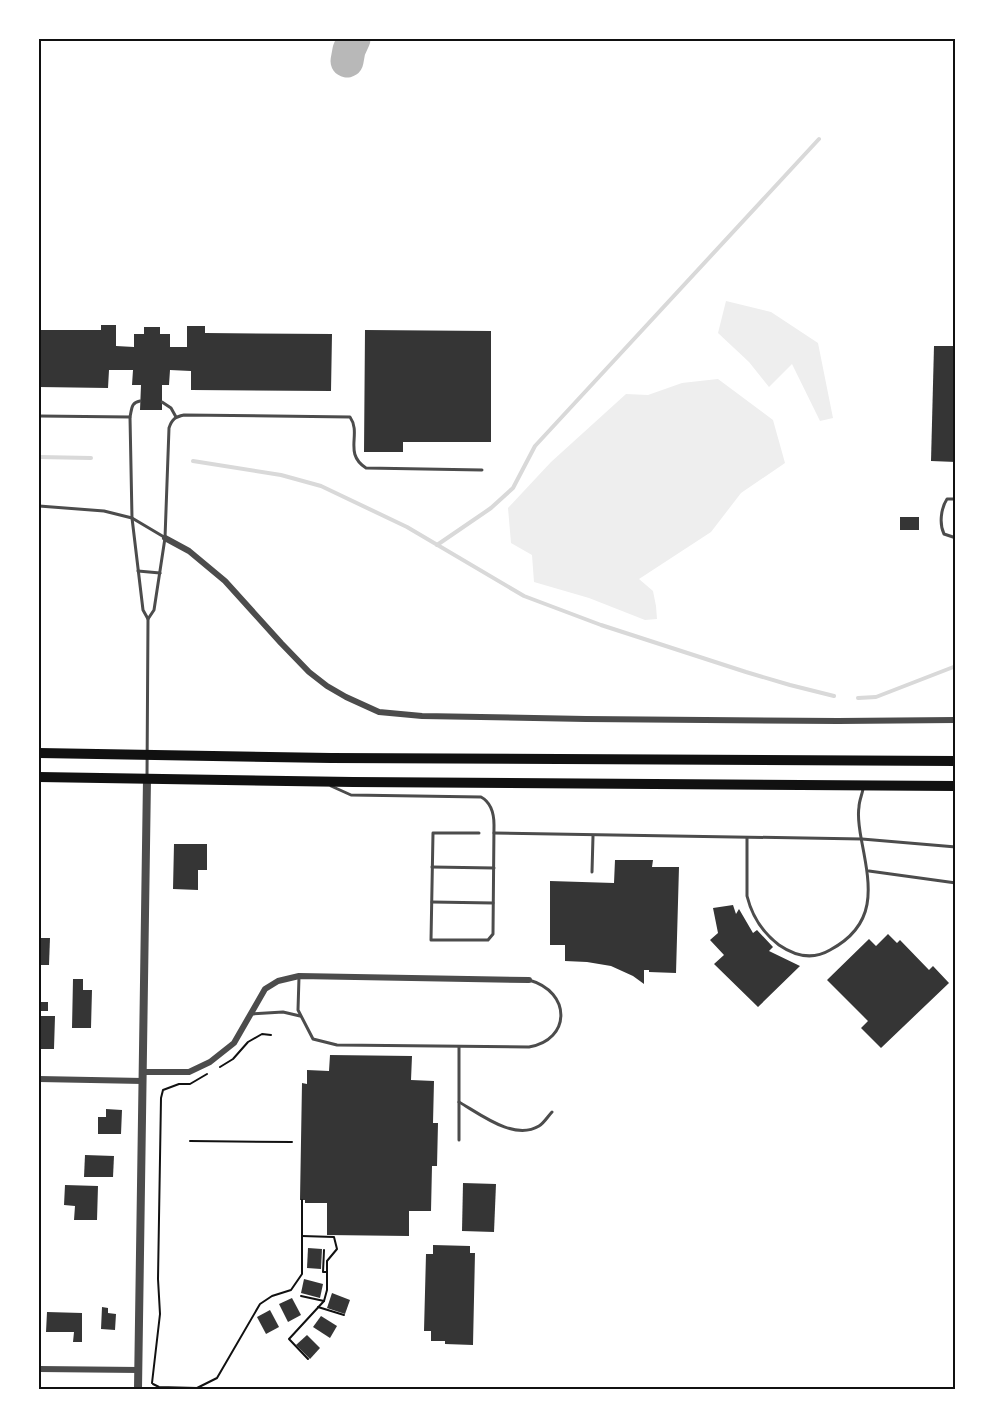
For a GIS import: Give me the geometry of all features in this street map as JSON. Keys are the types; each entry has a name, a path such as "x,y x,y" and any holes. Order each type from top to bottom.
{"main road":[{"path":"39,753 331,758 956,761"},
{"path":"39,777 321,782 956,786"}],"street":[{"path":"165,538 189,551 225,581 281,643 327,687 379,712 422,716 518,718 838,722 956,720"},
{"path":"138,1386 147,779"},
{"path":"39,1079 143,1077 189,1072 210,1062 234,1043 265,989 278,981 298,976 529,981"},
{"path":"39,1369 139,1370"}],"lane":[{"path":"140,401 132,405 130,417 132,518 143,610 148,619 147,779"},
{"path":"162,402 171,408 176,417"},
{"path":"148,619 154,610 165,538 169,428 171,421 176,417 184,415 350,417 354,425 356,459 366,468 482,470"},
{"path":"39,416 130,417"},
{"path":"956,499 947,499 943,506 941,528 947,536 956,538"},
{"path":"39,506 104,511 132,518 165,538"},
{"path":"138,572 160,573"},
{"path":"321,782 351,795 481,797 487,800 494,815 493,934 488,940 431,940 433,833 479,833"},
{"path":"747,838 747,896 758,923 780,946 798,955 808,957 828,952 851,936 860,925 868,903 868,871 858,807 865,784"},
{"path":"494,833 862,839 956,847"},
{"path":"592,872 593,836"},
{"path":"432,867 494,868"},
{"path":"868,871 956,883"},
{"path":"432,902 493,903"},
{"path":"298,976 298,1010 313,1039 337,1045 529,1047 540,1045 551,1037 558,1026 561,1016 560,1004 548,988 540,983 529,981"},
{"path":"252,1014 283,1012 301,1016"},
{"path":"459,1047 459,1140"},
{"path":"459,1102 505,1128 518,1131 530,1130 540,1125 552,1112"}],"path":[{"path":"216,1069 233,1059 248,1042 262,1034 271,1035"},
{"path":"152,1383 160,1314 158,1279 161,1098 163,1090 179,1084 190,1084 207,1074"},
{"path":"190,1141 292,1142"},
{"path":"138,1386 152,1383 159,1387 197,1388 217,1378 260,1304 272,1296 291,1290 302,1274 302,1200"},
{"path":"302,1236 334,1237 337,1249 327,1261 327,1290 324,1301 289,1339 308,1359"},
{"path":"324,1250 323,1272 327,1272"},
{"path":"301,1296 324,1301"},
{"path":"318,1307 344,1315"}],"shaded area":[{"path":"726,301 771,312 818,343 833,418 820,421 792,364 769,387 749,362 718,333"},
{"path":"718,379 773,420 785,463 741,493 711,532 639,579 653,591 657,619 645,620 589,598 534,582 532,555 511,543 508,508 551,462 626,394 648,395 682,383"}],"building":[{"path":"101,325 116,325 116,346 134,347 134,334 144,334 144,327 160,327 160,334 170,334 170,347 187,347 187,326 205,326 205,333 332,334 331,391 191,390 191,371 170,370 169,385 162,385 162,410 140,410 141,385 132,385 133,370 109,370 108,388 39,387 39,330 101,330"},
{"path":"365,330 491,331 491,442 403,442 403,452 364,452"},
{"path":"934,346 956,346 956,462 931,461"},
{"path":"900,517 919,517 919,530 900,530"},
{"path":"174,844 207,844 207,870 198,870 198,890 173,889"},
{"path":"615,860 653,860 652,867 679,867 676,973 644,970 644,984 611,966 565,961 565,945 550,945 550,881 614,883"},
{"path":"733,905 736,914 739,909 753,933 757,930 773,947 769,951 800,966 758,1007 714,964 724,955 710,940 718,933 713,908"},
{"path":"888,934 897,943 900,940 929,970 933,966 949,983 881,1048 861,1028 868,1021 827,980 869,939 876,946"},
{"path":"39,938 50,938 49,965 39,965"},
{"path":"73,979 83,979 83,990 92,990 91,1028 72,1028"},
{"path":"39,1002 48,1002 48,1011 39,1011"},
{"path":"39,1016 55,1016 54,1049 39,1049"},
{"path":"330,1055 412,1056 411,1080 434,1081 433,1123 438,1123 437,1166 432,1166 431,1211 409,1211 409,1236 327,1235 327,1203 305,1203 305,1200 300,1200 302,1083 307,1084 307,1070 329,1071"},
{"path":"106,1109 122,1110 121,1134 98,1134 98,1117 106,1117"},
{"path":"85,1155 114,1156 113,1177 84,1177"},
{"path":"463,1183 496,1184 494,1232 462,1231"},
{"path":"65,1185 98,1186 97,1220 74,1220 75,1206 64,1205"},
{"path":"433,1245 470,1246 470,1253 475,1253 473,1345 431,1341 431,1331 424,1331 426,1254 433,1254"},
{"path":"308,1248 322,1249 321,1269 307,1268"},
{"path":"304,1279 323,1284 320,1298 301,1293"},
{"path":"332,1293 350,1300 345,1314 327,1308"},
{"path":"292,1298 301,1315 288,1322 279,1304"},
{"path":"102,1307 108,1308 108,1313 116,1314 115,1330 101,1329"},
{"path":"270,1310 279,1327 266,1334 257,1317"},
{"path":"47,1312 82,1313 82,1342 73,1342 74,1332 46,1332"},
{"path":"321,1316 337,1326 330,1338 313,1327"},
{"path":"307,1335 320,1348 310,1359 296,1345"}],"waterway":[{"path":"437,545 491,508 513,488 535,446 819,139"},
{"path":"39,457 91,458"},
{"path":"193,461 281,475 321,486 407,527 524,596 601,625 746,672 834,696"},
{"path":"858,698 876,697 956,666"}],"taxiway":[{"path":"347,61 354,39"}]}
